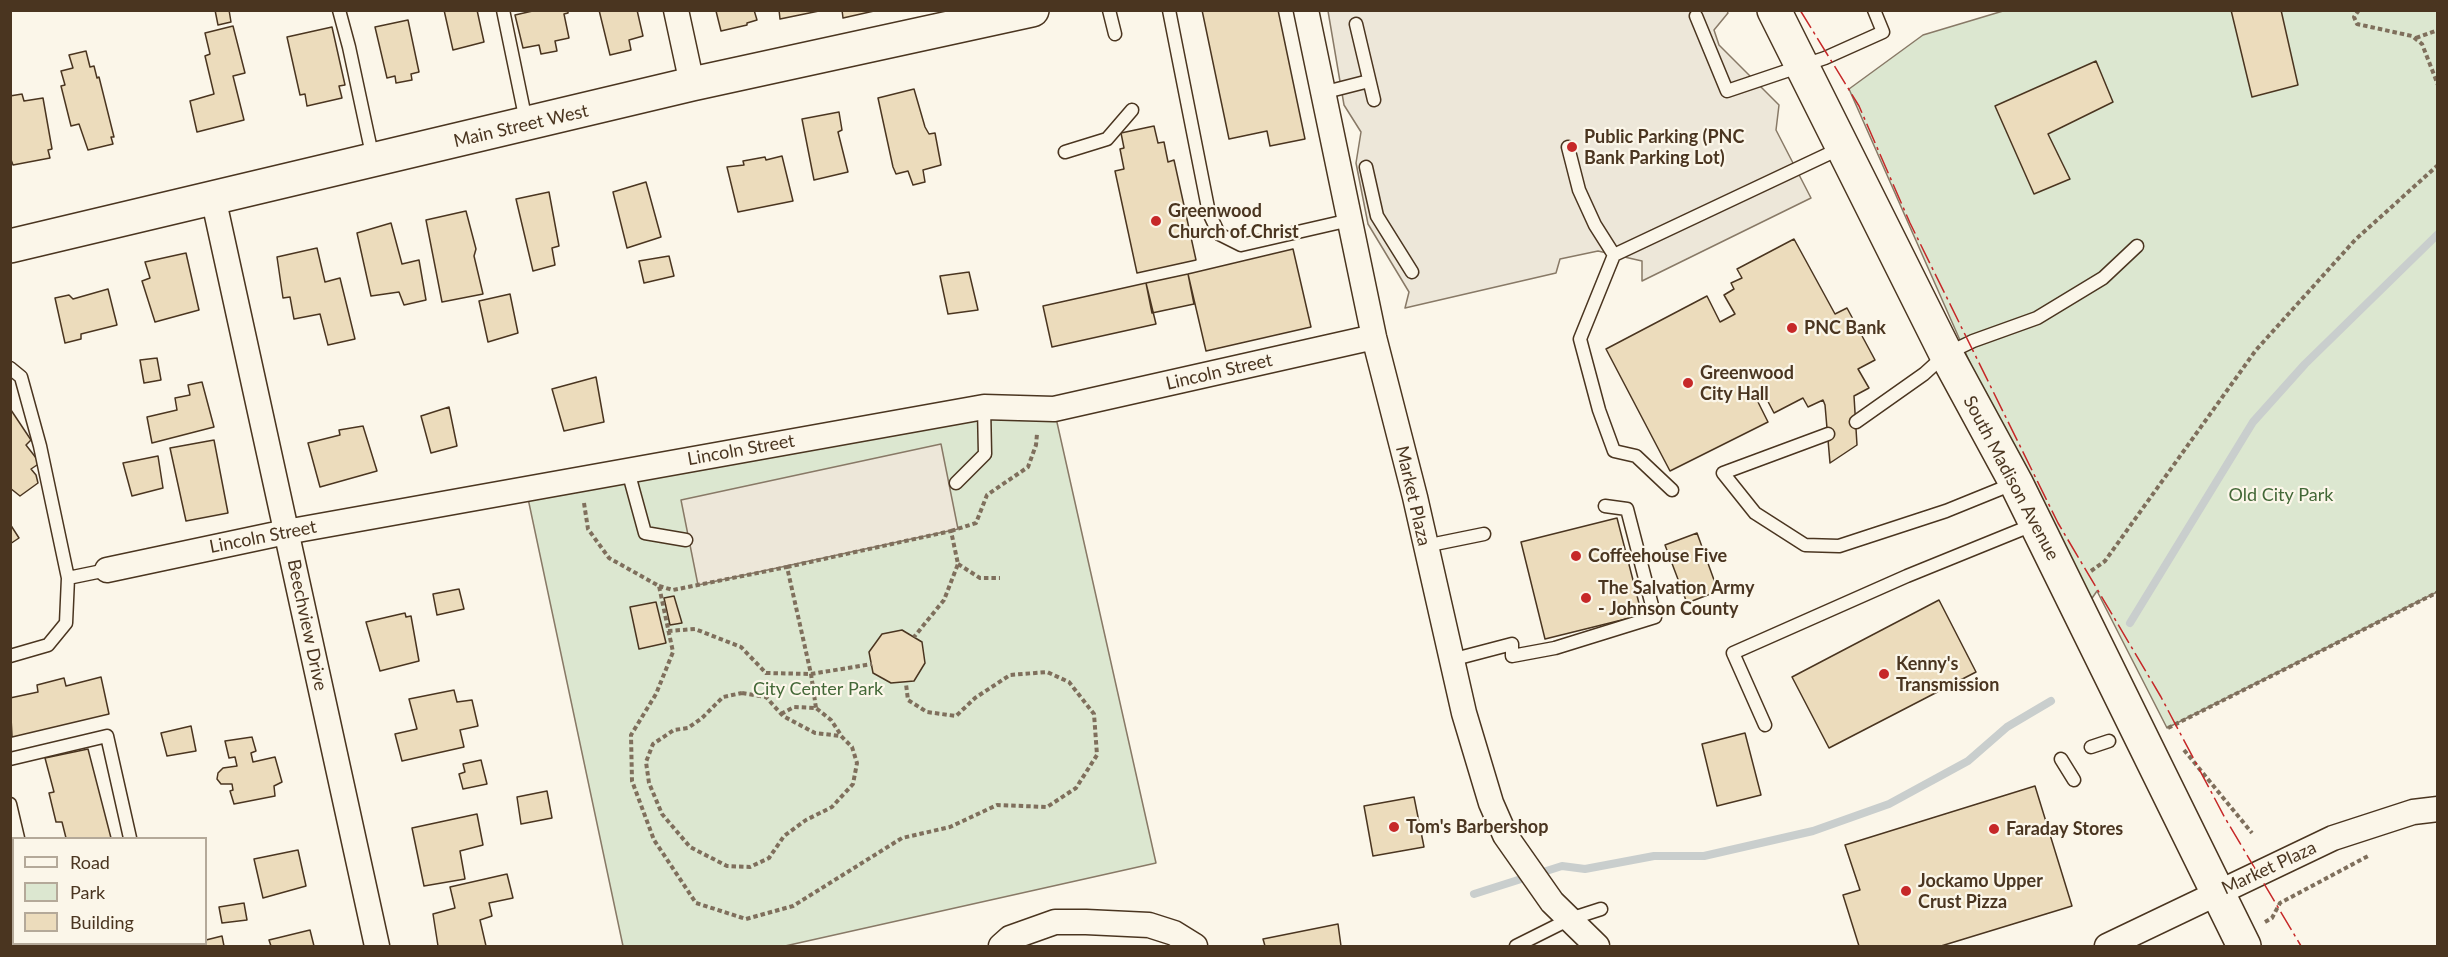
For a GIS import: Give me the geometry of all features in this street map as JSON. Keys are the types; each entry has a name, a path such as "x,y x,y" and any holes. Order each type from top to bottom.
{"main road":[{"name":"Main Street West","path":"10,246 527,125 972,17 1032,10"},
{"name":"South Madison Avenue","path":"1774,10 1946,354 2016,483 2244,946"}],"street":[{"path":"676,10 692,84"},
{"name":"Market Plaza","path":"1306,10 1374,337 1464,713 1491,803 1505,835 1552,902 1597,946"},
{"name":"Beechview Drive","path":"213,197 377,946"},
{"name":"Lincoln Street","path":"107,570 286,532 984,406 1054,409 1374,337"},
{"name":"Market Plaza","path":"2107,946 2333,838 2390,818 2438,808"},
{"path":"1001,946 1010,938 1055,922 1149,925 1174,933 1195,946"}],"lane":[{"path":"339,10 373,160"},
{"path":"503,10 527,125"},
{"path":"1109,10 1114,34"},
{"path":"1169,10 1209,213 1219,234 1241,244 1350,220"},
{"path":"1696,16 1728,91 1825,58 1883,32 1874,10"},
{"path":"1356,24 1374,100"},
{"path":"1322,93 1369,81"},
{"path":"1065,152 1107,139 1132,110"},
{"path":"1568,147 1579,190 1595,225 1614,255"},
{"path":"1672,490 1636,456 1614,451 1599,410 1580,339 1614,255 1841,148"},
{"path":"1366,167 1377,216 1412,272"},
{"path":"1856,422 1923,374 1946,354 1973,341 2037,318 2103,278 2137,246"},
{"path":"10,368 21,377 40,446 68,578 66,623 48,645 10,656"},
{"path":"956,483 985,454 984,406"},
{"path":"1828,434 1723,473 1755,513 1805,545 1839,546 1946,511 2016,483"},
{"path":"628,471 645,534 686,540"},
{"path":"1452,660 1512,644 1512,656 1555,648 1655,617 1627,509 1605,506"},
{"path":"1765,725 1733,653 1907,576 2036,524"},
{"path":"1425,546 1484,534"},
{"path":"68,578 107,570"},
{"path":"10,759 107,736 130,837"},
{"path":"2091,747 2109,741"},
{"path":"2061,759 2074,780"},
{"path":"10,804 18,837"},
{"path":"1516,946 1570,920 1601,909"}],"path":[{"path":"2359,10 2354,17 2357,24 2412,36 2422,44 2438,85"},
{"path":"2416,39 2438,30"},
{"path":"2068,589 2104,561 2256,350 2355,240 2438,165"},
{"path":"580,479 588,529 609,558 659,586 673,590 951,531 976,523 987,495 1028,467 1036,445 1037,409"},
{"path":"914,637 944,600 958,564 951,531"},
{"path":"958,564 980,578 1000,578"},
{"path":"787,567 811,674 816,708"},
{"path":"659,586 673,652 656,694 631,735 632,781 654,840 696,903 746,919 793,906 902,837 950,827 997,805 1047,807 1076,788 1097,755 1094,714 1069,682 1047,672 1010,675 975,698 956,716 927,712 908,700 906,684"},
{"path":"2167,728 2438,591"},
{"path":"668,631 695,629 741,647 766,673 811,674 872,664"},
{"path":"781,714 794,707 816,708 831,720 841,736 852,747 857,763 853,784 832,807 806,820 784,836 769,858 750,867 726,866 690,847 662,814 649,783 646,762 653,744 674,730 688,728 723,697 742,693 766,697 781,714 815,733 841,736"},
{"path":"2195,765 2252,833"},
{"path":"2272,918 2280,903 2379,852"}],"green space":[{"name":"Old City Park","path":"2003,11 2437,11 2437,592 2167,728 2097,591 2081,614 1849,89 1923,35"},
{"name":"City Center Park","path":"1054,409 1156,863 785,946 623,946 526,489 915,426"}],"shaded area":[{"name":"Public Parking (PNC Bank Parking Lot)","path":"1328,11 1727,11 1728,13 1714,30 1719,45 1779,105 1776,130 1811,198 1642,281 1642,261 1598,251 1560,259 1556,273 1405,308 1409,292 1368,224 1356,163 1361,132 1344,105"},
{"path":"941,444 958,529 698,585 681,500"}],"building":[{"path":"215,10 229,10 231,22 218,25"},
{"path":"444,10 477,10 484,42 453,50"},
{"path":"537,10 568,10 568,13 564,14 569,38 555,41 557,51 541,54 539,45 523,48 515,15"},
{"path":"599,10 637,10 643,36 629,40 631,50 610,55"},
{"path":"712,10 754,10 757,20 747,25 721,31 716,11"},
{"path":"779,10 819,10 819,11 780,19"},
{"path":"842,10 873,10 874,11 843,18"},
{"path":"1202,10 1278,10 1305,139 1270,146 1267,131 1229,139"},
{"path":"2231,10 2281,10 2298,85 2252,97"},
{"path":"408,20 419,72 411,74 412,80 396,83 395,76 387,78 375,27"},
{"path":"233,26 245,73 233,76 244,120 197,132 190,101 214,94 205,56 210,54 205,33"},
{"path":"332,27 345,85 339,86 342,98 307,106 305,94 300,95 287,37"},
{"path":"86,51 90,67 94,66 97,78 99,77 114,137 111,137 113,144 88,150 79,124 71,126 61,86 65,85 61,71 73,68 69,55"},
{"path":"2096,61 2113,102 2048,134 2070,179 2034,194 1995,106"},
{"path":"914,89 925,127 929,134 935,133 941,165 923,170 925,182 913,185 908,171 896,174 893,167 878,98"},
{"path":"22,94 24,101 43,98 52,149 48,150 50,158 13,165 10,157 10,96"},
{"path":"839,112 842,130 838,132 848,172 814,180 802,119"},
{"path":"1154,126 1158,143 1164,142 1168,162 1174,160 1196,260 1137,273 1115,171 1124,169 1120,149 1124,148 1121,133"},
{"path":"782,156 793,201 738,212 727,167 744,165 743,161 765,157 766,160"},
{"path":"646,182 661,237 627,248 613,192"},
{"path":"549,192 559,246 552,248 555,265 533,271 516,199"},
{"path":"466,211 476,249 474,256 483,294 442,302 426,220"},
{"path":"391,223 402,264 419,260 426,300 404,305 399,292 371,296 357,233"},
{"path":"1794,239 1835,314 1847,308 1875,360 1858,369 1869,388 1854,396 1857,445 1830,463 1823,400 1808,407 1803,398 1774,413 1763,392 1755,396 1768,422 1670,471 1606,349 1707,296 1720,322 1735,314 1724,295 1734,289 1731,283 1742,278 1737,269"},
{"path":"317,248 325,282 340,278 355,339 328,345 320,314 294,319 290,297 283,298 277,257"},
{"path":"1293,249 1311,327 1206,351 1188,274"},
{"path":"186,253 199,310 155,322 142,281 150,278 145,262"},
{"path":"669,256 674,276 644,283 639,261"},
{"path":"969,272 978,310 948,314 940,276"},
{"path":"1188,274 1194,304 1152,313 1146,283"},
{"path":"1146,283 1156,324 1052,347 1043,306"},
{"path":"108,289 117,325 81,334 81,339 65,343 55,298 69,295 73,299"},
{"path":"510,294 518,333 488,342 479,301"},
{"path":"157,358 161,380 144,383 140,360"},
{"path":"596,377 604,422 564,431 552,389"},
{"path":"202,382 214,427 152,443 147,417 177,410 175,398 190,395 188,385"},
{"path":"449,407 457,446 431,453 421,416"},
{"path":"11,410 31,440 26,445 40,463 31,469 38,483 20,496 10,488"},
{"path":"363,426 377,471 320,487 308,443 340,435 339,430"},
{"path":"214,440 228,513 186,521 170,448"},
{"path":"158,456 163,488 132,496 123,463"},
{"path":"1617,518 1642,615 1545,639 1521,542"},
{"path":"10,524 19,538 10,544"},
{"path":"1697,533 1718,591 1687,603 1665,545"},
{"path":"459,589 464,609 437,615 433,594"},
{"path":"674,596 682,623 670,625 664,598"},
{"name":"Kenny's Transmission","path":"1939,600 1976,672 1829,748 1792,677"},
{"path":"656,602 666,643 639,649 630,607"},
{"path":"405,613 406,617 411,616 419,661 380,671 366,622"},
{"path":"902,630 922,642 925,663 914,681 891,683 873,673 869,652 882,634"},
{"path":"101,677 109,714 12,737 10,698 38,692 37,685 64,678 66,686"},
{"path":"454,690 457,702 472,700 478,726 460,730 464,747 402,761 395,734 417,729 409,699"},
{"path":"191,726 196,751 167,756 161,733"},
{"path":"1745,733 1761,795 1717,806 1702,744"},
{"path":"252,737 256,751 251,753 253,762 275,757 282,782 274,786 275,796 234,804 230,791 233,790 232,784 221,784 217,779 218,773 223,768 237,766 235,757 229,758 225,741"},
{"path":"88,749 111,837 66,837 62,822 56,822 49,793 54,792 45,758"},
{"path":"481,760 487,784 463,789 459,774 465,772 463,764"},
{"path":"2035,786 2072,906 1941,946 1859,946 1843,895 1860,890 1845,845"},
{"path":"547,791 552,818 521,824 517,797"},
{"name":"Tom's Barbershop","path":"1414,797 1424,847 1373,856 1364,806"},
{"path":"477,814 483,845 460,851 465,879 424,886 412,828"},
{"path":"298,850 306,886 263,898 254,859"},
{"path":"507,874 513,898 489,903 492,916 480,920 486,946 438,946 433,914 455,908 450,887"},
{"path":"244,903 247,920 222,923 219,907"},
{"path":"1338,924 1341,946 1265,946 1263,939"},
{"path":"310,930 314,946 271,946 269,940"},
{"path":"222,936 224,946 197,946 207,945 207,940"}],"waterway":[{"path":"2130,623 2253,422 2305,364 2438,234"},
{"path":"1474,894 1562,866 1585,869 1654,856 1704,856 1813,831 1889,804 1968,761 2007,727 2051,701"}],"power":[{"path":"1800,10 1859,106 1910,223 2058,523 2161,697 2225,818 2301,946"}],"place":[{"name":"Public Parking (PNC Bank Parking Lot)","path":"1572,147"},
{"name":"Greenwood Church of Christ","path":"1156,221"},
{"name":"PNC Bank","path":"1792,328"},
{"name":"Greenwood City Hall","path":"1688,383"},
{"name":"Coffeehouse Five","path":"1576,556"},
{"name":"The Salvation Army - Johnson County","path":"1586,598"},
{"name":"Kenny's Transmission","path":"1884,674"},
{"name":"Tom's Barbershop","path":"1394,827"},
{"name":"Faraday Stores","path":"1994,829"},
{"name":"Jockamo Upper Crust Pizza","path":"1906,891"}]}
